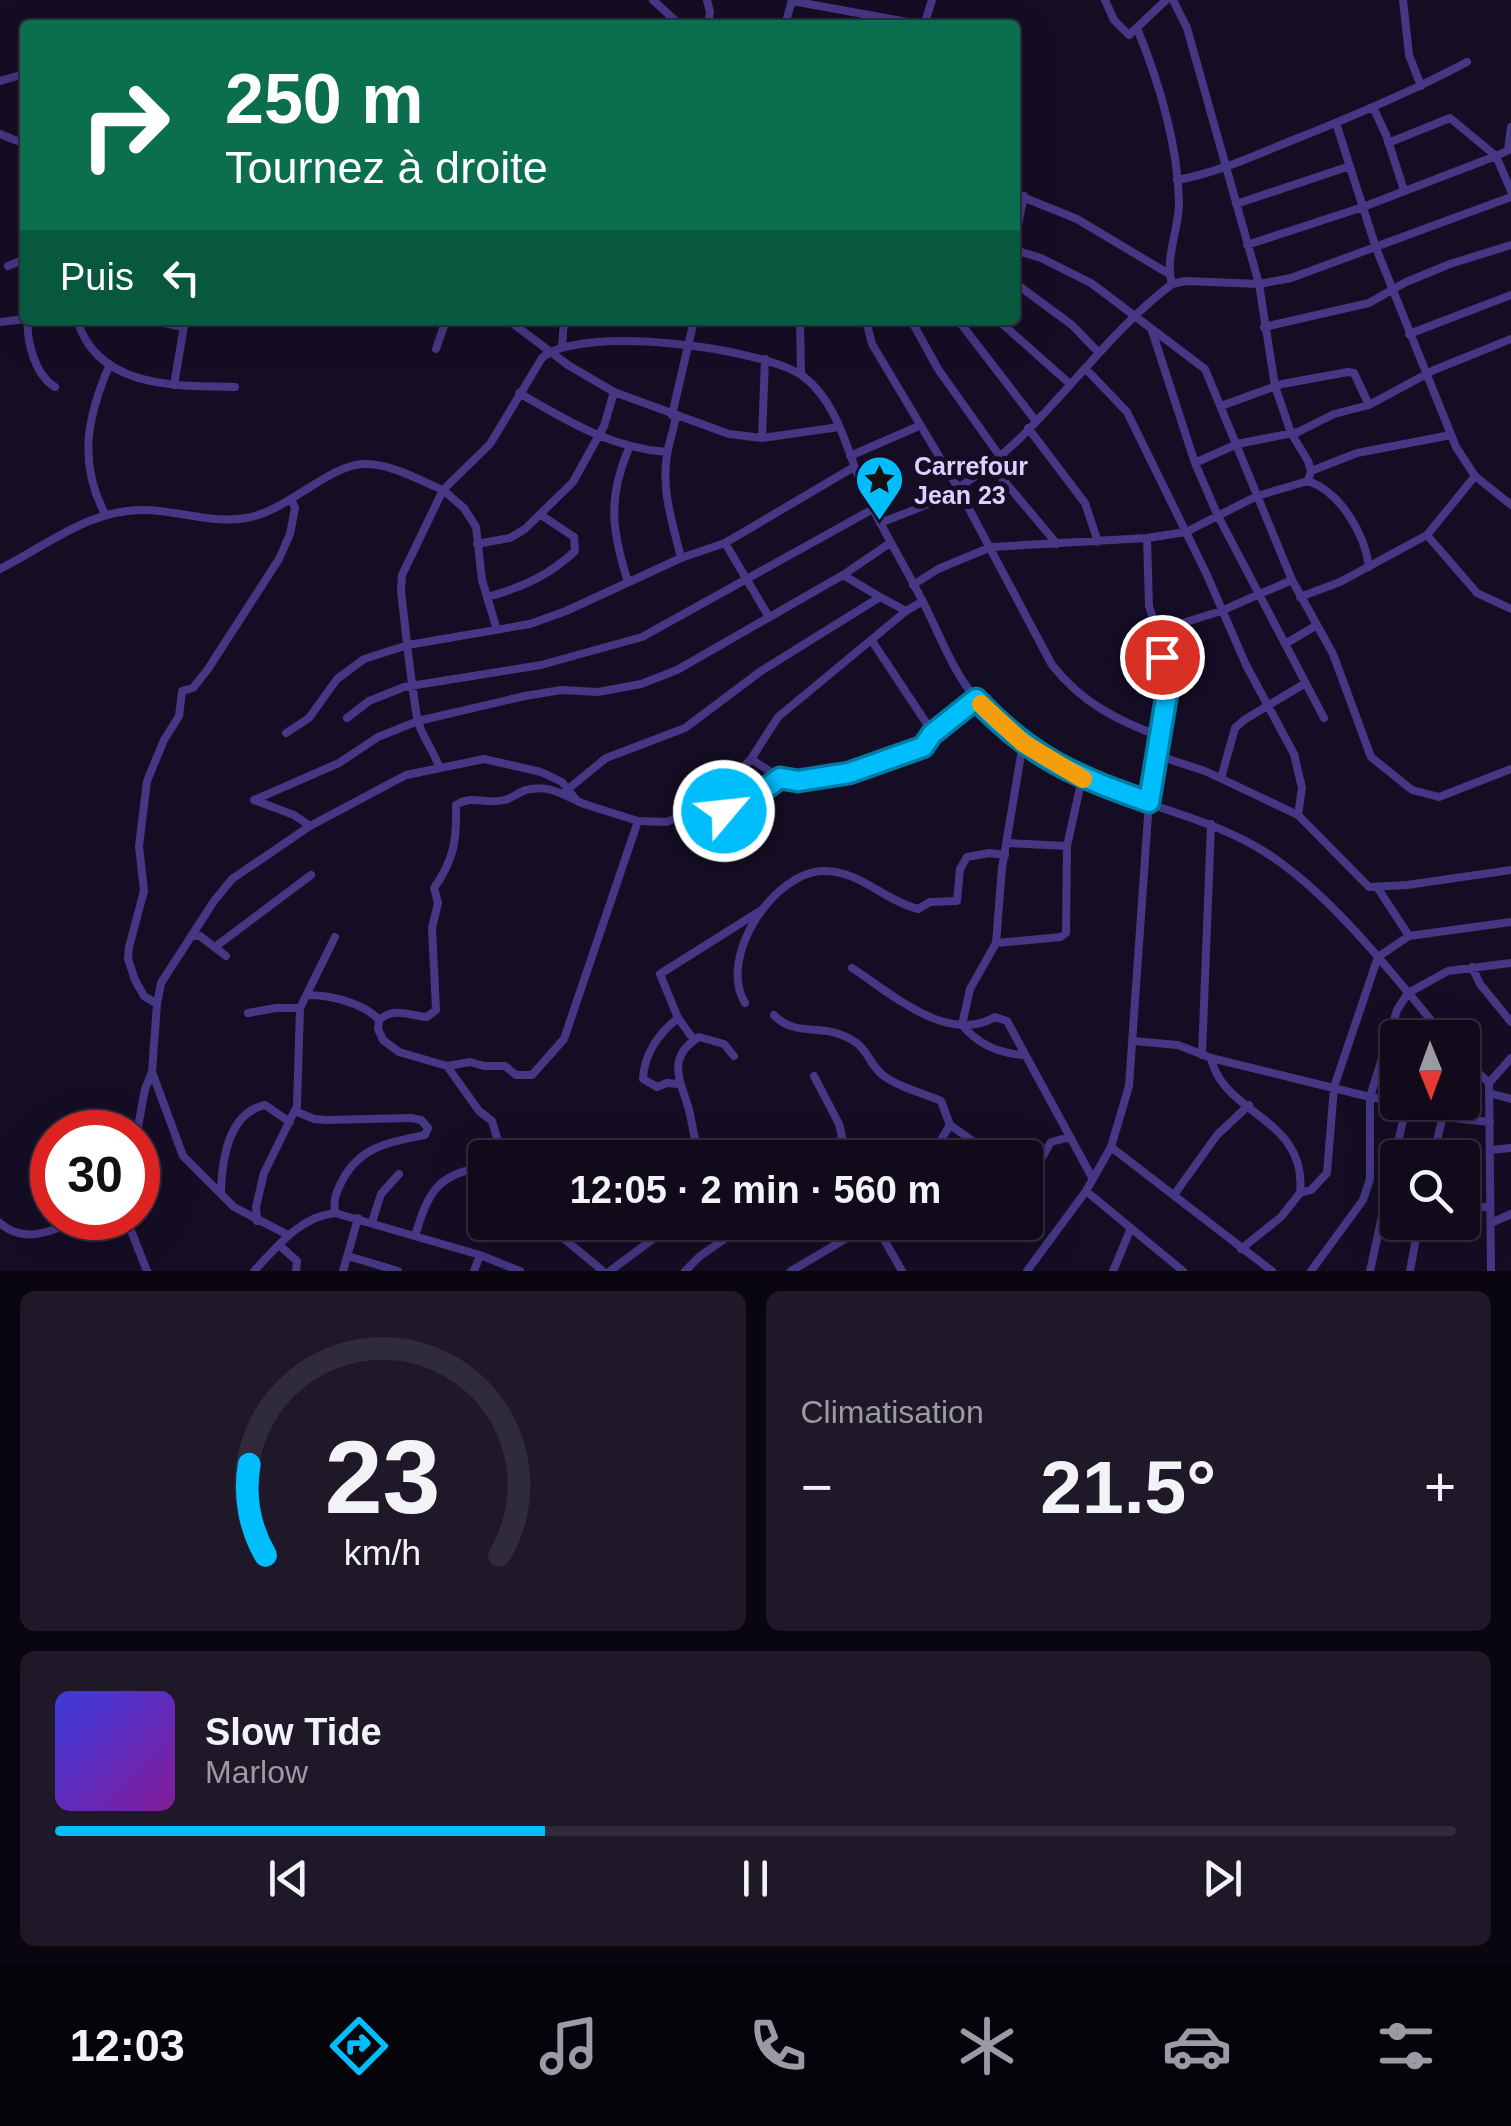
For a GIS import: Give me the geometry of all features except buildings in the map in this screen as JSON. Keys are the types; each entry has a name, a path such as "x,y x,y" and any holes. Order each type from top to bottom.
{"street":[{"path":"653,0 675,20"},
{"path":"792,0 898,20"},
{"path":"1105,0 1128,35 1169,0 1186,28 1260,284 1274,386 1291,433 1308,460 1308,481"},
{"path":"1404,0 1409,55 1421,86"},
{"path":"1138,28 1156,73 1176,180 1178,214 1169,274 1172,284"},
{"path":"1176,180 1225,168 1336,123 1467,62"},
{"path":"1373,107 1404,190"},
{"path":"880,523 958,488 990,464 1172,284 1260,284 1291,278 1511,194 1496,156 1450,118 1388,143"},
{"path":"1336,123 1376,248 1451,435 1475,476 1511,506"},
{"path":"1248,245 1363,207 1496,156 1510,149 1511,127"},
{"path":"1236,204 1350,166"},
{"path":"1020,195 1077,219 1169,274"},
{"path":"1264,327 1357,307 1450,264 1511,245"},
{"path":"1020,252 1066,269 1102,290 1205,369 1292,580 1345,680 1371,758 1412,790 1439,797 1511,769"},
{"path":"8,266 20,261"},
{"path":"1020,287 1072,325 1099,353"},
{"path":"1409,334 1511,294"},
{"path":"26,325 46,380 55,387"},
{"path":"80,325 92,347 110,366 143,380 235,388"},
{"path":"174,385 184,325"},
{"path":"436,349 444,325"},
{"path":"515,325 568,365 614,392 729,434 762,438 839,427"},
{"path":"562,347 564,325"},
{"path":"681,558 667,502 667,452 693,325"},
{"path":"800,325 801,374"},
{"path":"867,325 872,344 958,488 1052,664 1070,688 1121,722 1162,737"},
{"path":"915,325 938,369 1000,455"},
{"path":"962,325 1085,503 1098,542"},
{"path":"1004,325 1070,384"},
{"path":"1152,331 1195,463 1217,514 1324,718"},
{"path":"1195,463 1237,444 1291,433 1334,414 1369,405 1425,374 1511,339"},
{"path":"439,768 433,746 418,722 400,592 402,575 443,490 490,444 542,358 562,347 609,342 690,346 765,359 801,374 830,405 873,509 942,644 976,699 1023,743 1082,778 1212,824 1273,857 1378,957 1431,1020"},
{"path":"762,438 765,359"},
{"path":"104,514 86,454 91,438 90,416 110,366"},
{"path":"1085,368 1128,412 1298,765 1302,788 1298,815"},
{"path":"1221,406 1274,386 1352,372 1369,405"},
{"path":"477,544 510,538 541,516 582,470 614,392"},
{"path":"519,393 562,418 629,448 667,452"},
{"path":"850,456 919,426"},
{"path":"1311,471 1357,454 1451,435"},
{"path":"628,582 616,543 613,508 629,448"},
{"path":"0,569 70,528 104,514 147,510 240,520 292,502 340,470 363,464 396,470 443,490 472,518 497,630"},
{"path":"990,464 1057,544"},
{"path":"286,733 309,718 337,679 364,659 566,612 681,558 725,543 854,467"},
{"path":"1300,597 1369,568 1426,534 1475,476"},
{"path":"913,584 991,547 1098,542 1186,532 1257,496 1308,481 1324,490 1355,525 1369,568"},
{"path":"156,1004 139,988 128,960 131,932 144,890 139,846 148,781 179,716 182,691 193,688 212,664 286,546 292,502"},
{"path":"347,718 379,696 411,685 541,665 642,637 873,509"},
{"path":"487,597 539,578 576,551 574,537 541,516"},
{"path":"1426,534 1477,593 1511,609"},
{"path":"1028,1271 1093,1179 1126,1103 1134,1041 1149,802 1162,737 1166,682 1149,606 1146,538"},
{"path":"725,543 769,617"},
{"path":"310,826 294,815 254,800 339,763 378,737 418,722 525,696 561,690 598,692 640,684 733,640 890,543"},
{"path":"843,575 906,611"},
{"path":"1157,631 1221,611 1292,580"},
{"path":"567,790 606,758 685,728 761,671 880,597"},
{"path":"638,821 564,1039 532,1075 525,1078 505,1066 463,1062 447,1066 391,1048 378,1029 379,1020 389,1013 427,1016 436,1010 432,928 438,902 434,888 452,862 458,834 456,806 473,798 505,800 524,790 540,788 553,789 638,821 666,822 688,814 727,784 751,759 778,716 906,611 923,602"},
{"path":"1284,644 1316,625"},
{"path":"872,641 932,734"},
{"path":"1221,778 1235,728 1304,684"},
{"path":"751,759 780,778 798,781 849,773 923,747 932,734 976,699"},
{"path":"962,1025 970,989 996,944 1023,743"},
{"path":"1159,756 1221,778 1298,815 1369,887 1511,870"},
{"path":"141,1110 152,1072 161,983 214,900 232,879 310,826 406,774 484,759 512,763 562,782 577,800"},
{"path":"698,826 780,778"},
{"path":"996,944 1061,937 1066,932 1067,846 1082,778"},
{"path":"1212,824 1207,1056 1220,1079 1276,1128 1294,1150 1300,1193"},
{"path":"1007,844 1067,846"},
{"path":"694,1040 678,1018 660,974 761,910 806,875 822,871 845,874 914,908 930,902 954,902 964,859 989,853 1005,855"},
{"path":"215,947 311,875"},
{"path":"1377,887 1409,936"},
{"path":"745,1002 740,990 739,958 761,910"},
{"path":"1241,1249 1327,1173 1334,1087 1378,957 1409,936 1511,922"},
{"path":"191,936 200,936 226,956"},
{"path":"257,1221 256,1207 264,1173 296,1111 300,1008 335,937"},
{"path":"1311,1271 1367,1188 1370,1097 1397,1010 1408,993 1440,973 1510,964"},
{"path":"1472,966 1480,984 1511,1022"},
{"path":"852,968 940,1023 977,1025 1002,1018 1093,1179"},
{"path":"307,996 324,996 368,1009 379,1020"},
{"path":"248,1013 300,1008"},
{"path":"774,1015 788,1025 836,1033 864,1048 887,1078 941,1101 950,1125 971,1140"},
{"path":"678,1018 655,1043 642,1076 658,1087 678,1084"},
{"path":"962,1025 985,1045 1025,1055"},
{"path":"697,1140 678,1084 678,1064 700,1037 717,1040 734,1056"},
{"path":"1134,1041 1178,1045 1207,1056 1380,1099"},
{"path":"1491,1271 1489,1088 1511,1058"},
{"path":"447,1066 479,1111 492,1121 498,1140"},
{"path":"152,1072 183,1156 234,1206 288,1236"},
{"path":"814,1076 832,1106 843,1139"},
{"path":"1480,1077 1489,1088 1511,1099"},
{"path":"221,1191 224,1151 242,1121 265,1105 290,1122"},
{"path":"1174,1195 1211,1142 1249,1105"},
{"path":"296,1111 314,1120 411,1118 421,1120 428,1128 425,1136 375,1146 357,1159 338,1188 334,1213"},
{"path":"1370,1271 1399,1120"},
{"path":"1471,1120 1490,1122"},
{"path":"941,1140 950,1125"},
{"path":"1043,1156 1051,1142 1070,1137"},
{"path":"1110,1147 1272,1271"},
{"path":"1490,1150 1511,1148"},
{"path":"415,1236 437,1185 450,1176 468,1171"},
{"path":"372,1222 381,1194 399,1174"},
{"path":"1086,1191 1180,1270"},
{"path":"1480,1207 1490,1207"},
{"path":"254,1271 288,1236 314,1217 334,1213 520,1271"},
{"path":"1491,1223 1511,1214"},
{"path":"343,1271 358,1218"},
{"path":"0,1223 17,1234 30,1236"},
{"path":"1113,1271 1131,1228"},
{"path":"134,1240 146,1271"},
{"path":"566,1240 607,1271 651,1240"},
{"path":"685,1271 723,1240"},
{"path":"791,1271 845,1240"},
{"path":"884,1240 902,1271"},
{"path":"1413,1270 1417,1240"},
{"path":"279,1245 296,1261 296,1271"},
{"path":"348,1256 398,1271"},
{"path":"474,1271 480,1256"}],"slow traffic":[{"path":"981,704 1023,743 1083,779"}],"place":[{"name":"Carrefour Jean 23","path":"879,522"}],"route":[{"path":"724,811 780,778 798,781 849,773 923,747 932,734 976,699 1023,743 1053,762 1082,778 1149,802 1167,693 1162,657"}]}
